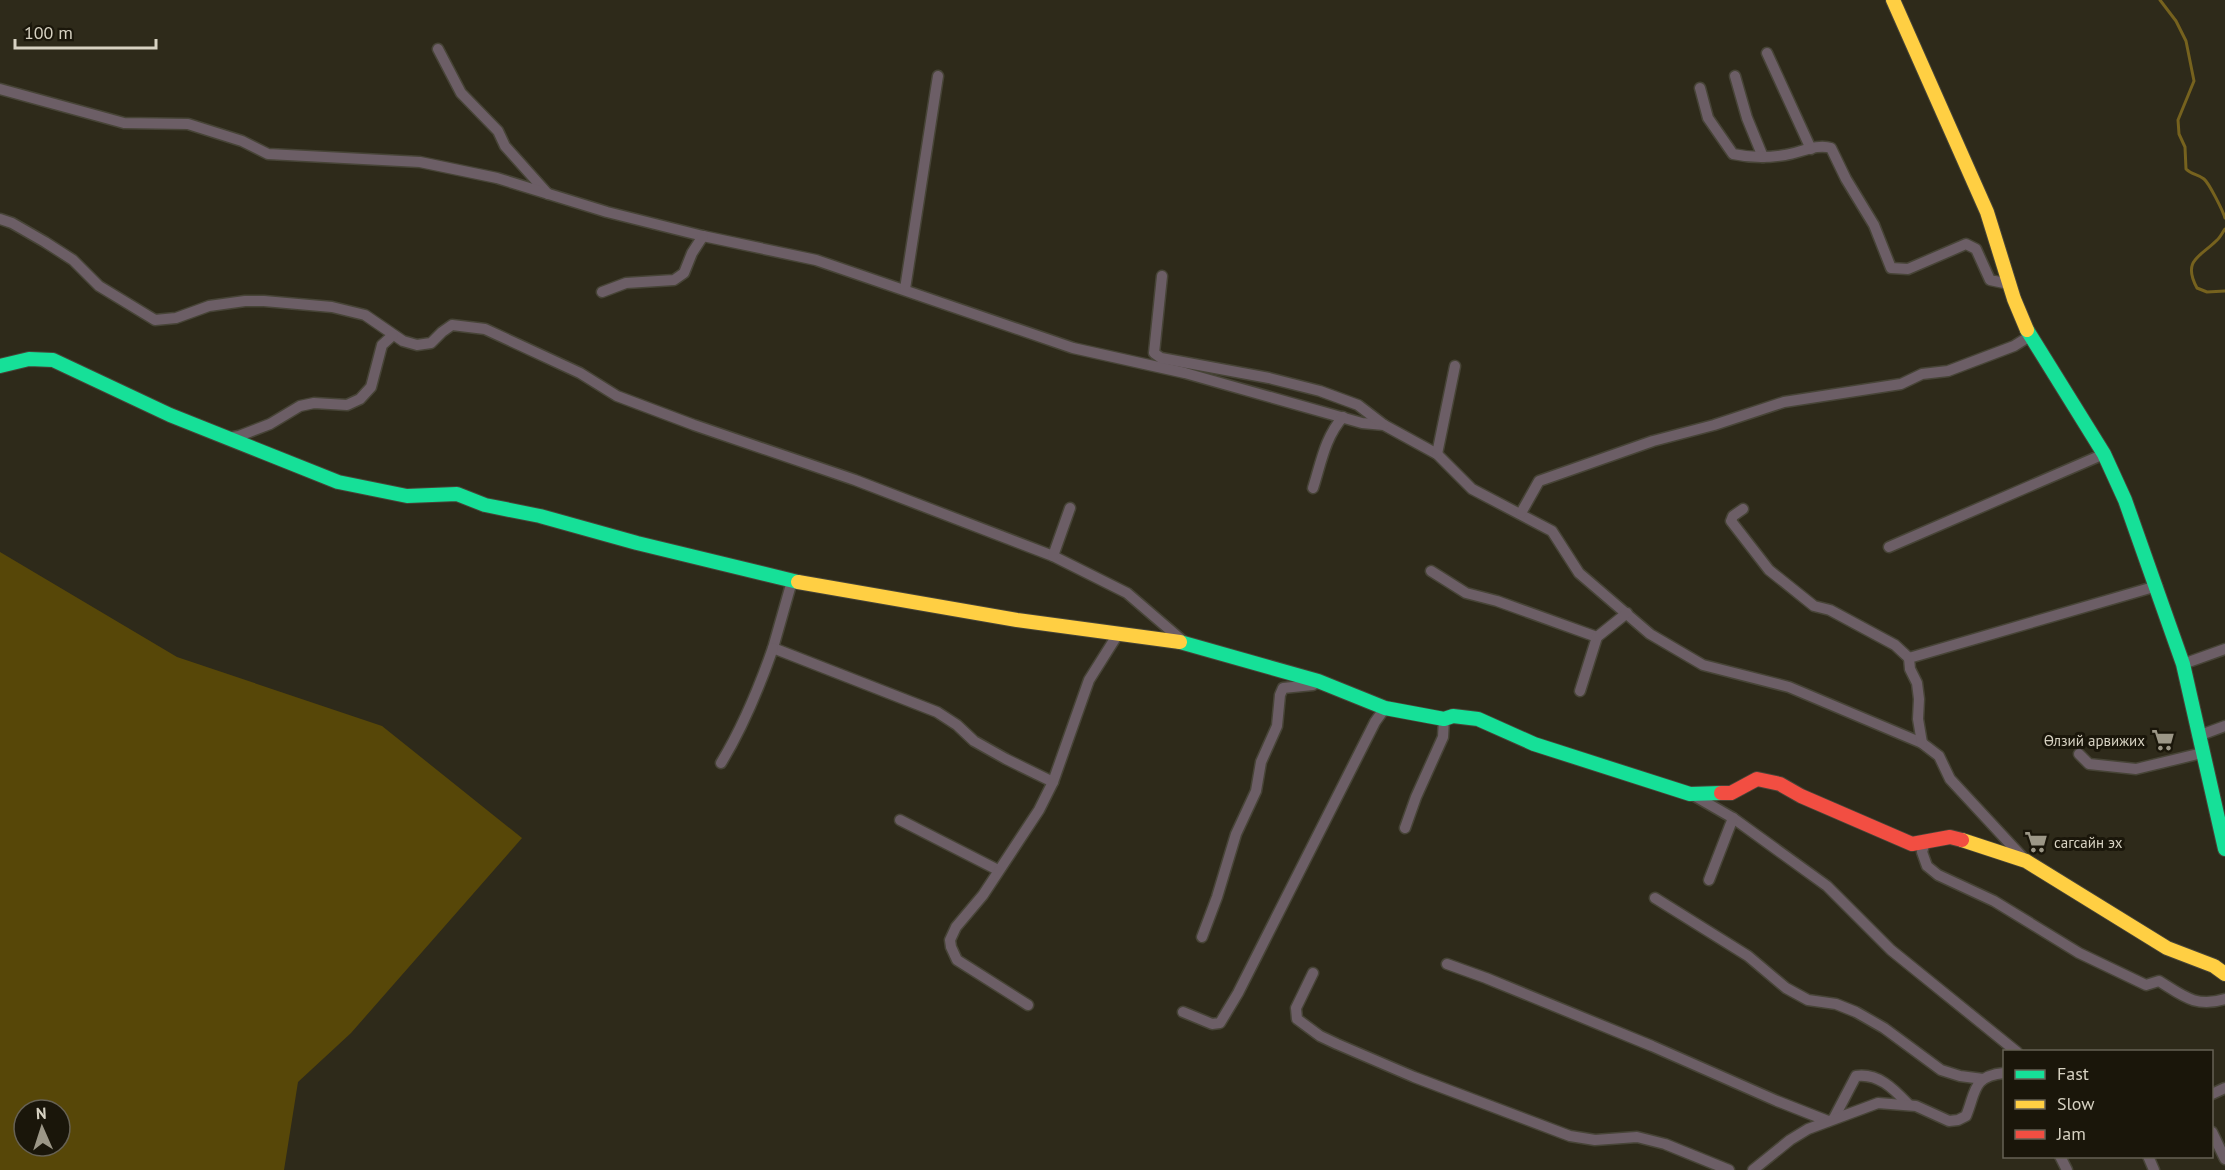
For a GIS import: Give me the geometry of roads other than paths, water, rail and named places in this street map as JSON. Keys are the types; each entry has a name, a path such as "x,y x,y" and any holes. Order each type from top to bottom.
{"street":[{"path":"1893,0 1987,212 2009,284 2030,336 2104,454 2125,500 2183,664 2202,753 2219,801 2225,849"},
{"path":"438,49 461,93 498,131 505,146 548,194"},
{"path":"1767,53 1811,149"},
{"path":"905,289 938,76"},
{"path":"1736,76 1747,118 1763,157"},
{"path":"1700,88 1708,118 1733,154 1748,158 1786,155 1824,146 1833,151 1846,179 1874,225 1891,268 1908,269 1966,244 1976,249 1990,280 2009,284"},
{"path":"0,89 124,123 188,124 242,141 268,154 420,162 496,178 607,213 816,260 1072,348 1185,373 1362,423 1384,425"},
{"path":"0,219 12,223 55,248 73,261 99,286 155,320 176,318 209,306 264,301 332,307 365,315 403,342 417,345 431,344 452,325 485,329 580,373 617,396 855,480 1053,556 1127,593 1184,643"},
{"path":"602,292 626,283 674,280 684,273 692,253 703,236"},
{"path":"1162,276 1154,353 1161,357 1269,378 1320,391 1358,405 1384,425 1437,454 1473,489 1552,531 1579,573 1650,634 1703,665 1789,687 1922,743 1939,756 1950,779 2026,861"},
{"path":"226,438 239,436 270,424 300,406 347,405 360,399 371,387 382,345 393,335"},
{"path":"1521,513 1539,481 1653,441 1714,425 1784,402 1900,384 1922,374 1948,371 2014,346 2030,336"},
{"path":"0,366 29,359 52,360 170,415 338,482 407,496 457,494 485,505 540,516 637,543 792,581 1017,620 1184,643 1318,681 1385,708 1444,719 1453,716 1478,719 1534,744 1690,794 1733,818 1827,886 1891,950 2015,1050"},
{"path":"1437,454 1455,366"},
{"path":"1185,373 1207,367"},
{"path":"1313,488 1329,437 1343,417"},
{"path":"1888,547 2104,454"},
{"path":"1053,556 1070,508"},
{"path":"1743,509 1733,516 1731,521 1769,570 1814,606 1830,610 1896,645 1909,658 1910,669 1917,683 1918,719 1922,743"},
{"path":"1431,571 1466,593 1497,601 1597,637"},
{"path":"721,763 751,705 772,648 792,581"},
{"path":"1909,658 2157,586"},
{"path":"1580,691 1597,637 1627,614"},
{"path":"1028,1005 957,960 950,940 956,927 983,895 1039,810 1053,782 1089,680 1118,634"},
{"path":"772,648 937,712 957,725 974,741 1053,782"},
{"path":"2183,664 2225,650"},
{"path":"1202,937 1236,834 1257,790 1261,762 1277,726 1280,695 1283,688 1313,685 1318,681"},
{"path":"1183,1012 1212,1024 1221,1023 1375,722 1385,708"},
{"path":"1405,828 1443,737 1444,719"},
{"path":"2198,736 2225,726"},
{"path":"2079,754 2089,764 2136,769 2202,753"},
{"path":"1690,794 1731,793 1757,779 1780,784 1801,796 1912,844 1950,837 1982,846 2026,861 2167,948 2214,966 2225,974"},
{"path":"1709,880 1733,818"},
{"path":"900,820 998,870"},
{"path":"1925,842 1922,852 1928,866 1938,875 1994,901 2079,953 2146,985 2159,981 2190,1000 2209,1004 2225,999"},
{"path":"1654,898 1748,956 1786,988 1808,1000 1836,1004 1856,1012 1884,1028 1941,1070 1960,1076 1983,1079"},
{"path":"1447,964 1653,1046 1777,1101 1831,1120"},
{"path":"1313,973 1296,1008 1297,1019 1320,1036 1414,1077 1570,1136 1595,1140 1637,1137 1665,1144 1729,1170"},
{"path":"1753,1170 1790,1140 1808,1129 1878,1102 1908,1104 1949,1121 1958,1120 1966,1116 1972,1094 1983,1079 2003,1073"},
{"path":"1831,1120 1856,1076 1876,1077 1899,1094 1908,1104"},
{"path":"2213,1136 2225,1159"}],"waterway":[{"path":"2160,0 2176,21 2186,41 2194,81 2178,120 2179,134 2185,147 2186,169 2202,177 2206,182 2216,197 2225,218"},
{"path":"2225,229 2217,240 2195,260 2191,271 2197,288 2207,292 2225,291"}],"place":[{"name":"Өлзий арвижих","path":"2163,740"},
{"name":"сагсайн эх","path":"2036,842"}]}
